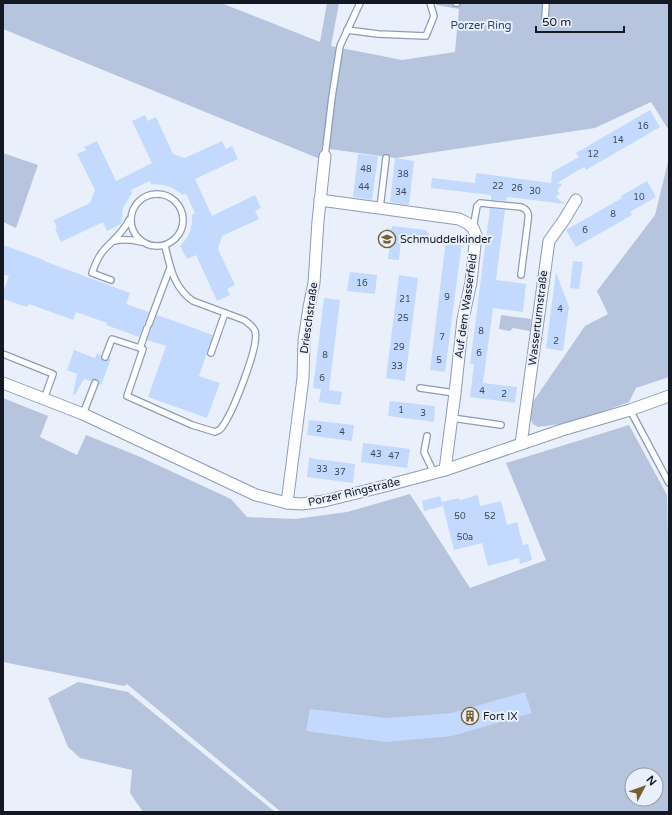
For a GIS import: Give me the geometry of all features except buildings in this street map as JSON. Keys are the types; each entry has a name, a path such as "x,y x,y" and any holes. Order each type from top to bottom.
{"street":[{"name":"Drieschstraße","path":"287,503 303,378 304,341 314,284 320,200 325,156"},
{"path":"320,200 459,219 467,222 473,228"},
{"name":"Wasserturmstraße","path":"522,444 549,241 576,200"},
{"name":"Auf dem Wasserfeld","path":"445,470 463,318 471,282 476,235 473,228"},
{"name":"Porzer Ringstraße","path":"3,383 83,414 256,495 287,503 302,504 324,501 445,470 669,396"}],"lane":[{"path":"325,156 340,46 360,3"},
{"path":"347,30 378,34 426,36 434,16 430,3"},
{"path":"545,18 546,3"},
{"path":"380,208 386,158"},
{"path":"111,280 92,273 99,256 104,250 122,233 137,202 152,194 161,194 169,197 181,210 183,218 179,235 165,246 158,247 134,240 114,241"},
{"path":"473,228 477,206 480,203 521,207 526,210 529,213 521,275"},
{"path":"130,218 134,233 138,239 145,244"},
{"path":"104,357 112,339 143,349 127,396 192,425 215,432 222,428 234,406 250,358 255,339 255,331 251,325 225,312 193,301 186,296 176,283 170,268 165,246"},
{"path":"140,348 170,268"},
{"path":"211,353 225,312"},
{"path":"3,354 53,374 44,399"},
{"path":"83,414 95,382"},
{"path":"420,388 455,392"},
{"path":"630,410 669,483"},
{"path":"452,418 501,425"},
{"path":"427,436 424,452 434,473"}],"green space":[{"name":"Porzer Ring","path":"3,3 221,3 320,42 327,3 339,3 331,46 402,60 455,52 459,9 436,5 436,3 669,3 669,377 636,388 629,402 574,422 538,427 533,424 530,418 532,403 585,326 608,314 597,291 655,215 668,162 668,129 651,102 595,128 396,158 322,148 320,159 3,29"},
{"path":"3,153 38,165 16,228 3,222"},
{"path":"501,315 531,319 530,331 513,328 510,331 499,329"},
{"path":"3,398 48,416 40,437 77,455 86,435 138,456 231,499 247,517 295,519 347,512 410,494 470,588 546,560 506,463 629,425 667,495 669,585 669,812 281,812 127,684 124,686 3,662"},
{"path":"78,682 128,692 275,812 143,812 130,793 132,770 80,758 68,747 48,698"}],"place":[{"name":"Schmuddelkinder","path":"387,239"},
{"name":"Fort IX","path":"470,716"}]}
